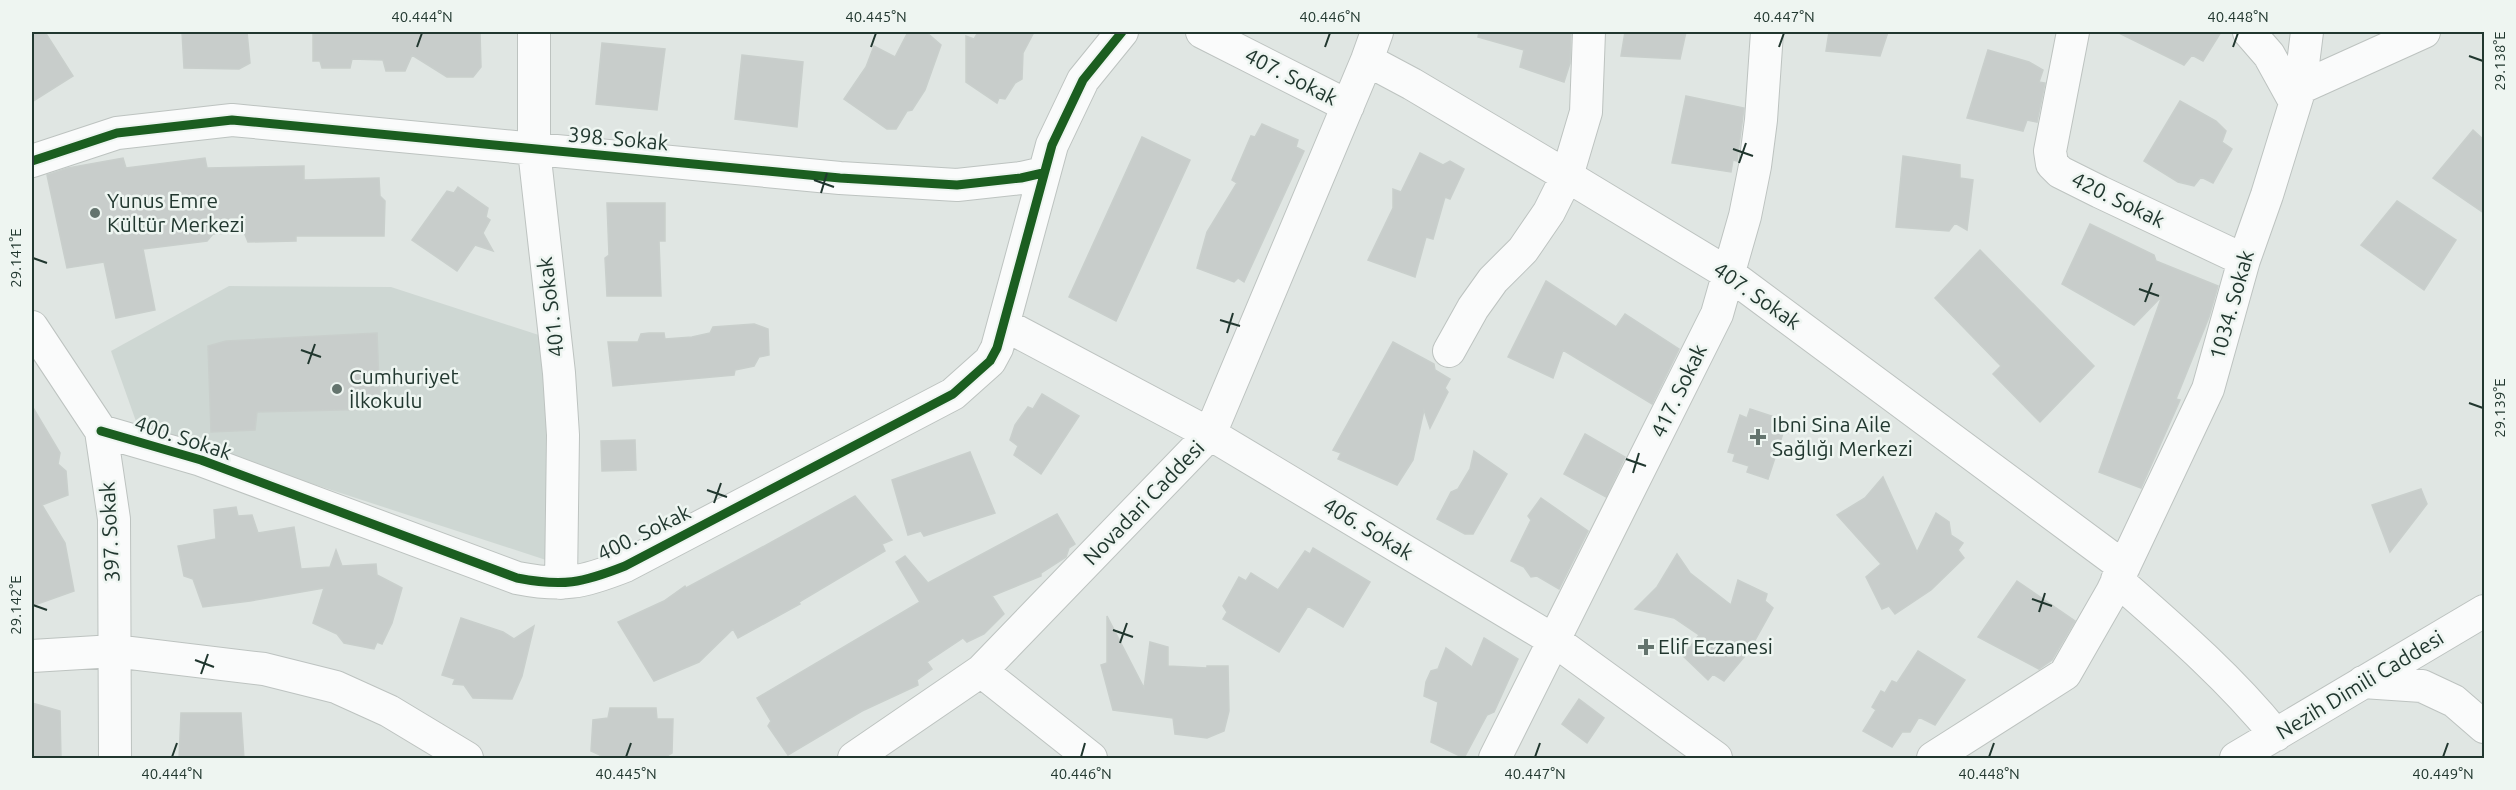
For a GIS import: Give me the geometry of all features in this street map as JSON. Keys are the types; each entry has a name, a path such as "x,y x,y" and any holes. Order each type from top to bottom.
{"street":[{"name":"401. Sokak","path":"534,32 534,150 559,373 563,435 561,583"},
{"path":"1043,173 1052,145 1083,80 1122,32"},
{"name":"407. Sokak","path":"1202,32 1348,106"},
{"path":"1449,351 1473,308 1493,280 1523,250 1549,212 1567,176 1586,112 1589,32"},
{"name":"417. Sokak","path":"1495,759 1717,314 1745,216 1755,166 1761,120 1767,32"},
{"name":"420. Sokak","path":"2073,32 2050,151 2052,164 2060,172 2244,260"},
{"path":"2249,32 2298,95 2424,32"},
{"name":"1034. Sokak","path":"1933,759 2065,674 2120,574 2208,389 2244,260 2298,95 2307,32"},
{"name":"407. Sokak","path":"1372,46 1412,84 1730,274 2120,574 2257,711 2276,735"},
{"name":"Novadari Caddesi","path":"855,759 981,672 1210,434 1372,46"},
{"name":"398. Sokak","path":"32,161 117,133 232,120 840,178 957,185 1021,178 1043,173"},
{"name":"400. Sokak","path":"101,431 201,460 517,578 543,583 578,582 625,566 953,394 990,362 1005,325 1043,173"},
{"name":"406. Sokak","path":"1005,325 1210,434 1555,641 1716,759"},
{"name":"397. Sokak","path":"32,327 101,431 114,519 115,759"},
{"name":"Nezih Dimili Caddesi","path":"2236,759 2484,611"},
{"path":"32,656 114,651 264,669 336,687 388,711 467,759"},
{"path":"981,672 1091,759"},
{"path":"2363,682 2422,686 2454,701 2484,728"}],"shaded area":[{"name":"Cumhuriyet İlkokulu","path":"229,286 391,287 551,339 546,560 138,427 111,351"}],"building":[{"path":"32,32 45,32 73,76 32,102"},
{"path":"182,32 247,32 250,63 239,69 184,68"},
{"path":"313,32 480,32 481,67 473,77 447,77 412,55 405,71 386,71 383,60 352,59 350,68 322,68 320,61 313,61"},
{"path":"908,32 926,32 941,45 925,90 912,110 907,111 896,129 887,129 844,99 866,67 874,46 895,57"},
{"path":"978,32 1034,32 1023,53 1022,79 1015,83 1005,99 999,98 997,103 966,82 966,36 974,39"},
{"path":"1479,32 1571,32 1570,63 1564,82 1520,67 1524,50 1478,37"},
{"path":"1625,32 1686,32 1680,59 1621,56"},
{"path":"1829,32 1888,32 1880,56 1826,51"},
{"path":"2117,32 2221,32 2203,61 2192,55 2184,65"},
{"path":"602,43 665,49 657,110 596,104"},
{"path":"1988,50 2029,62 2043,70 2039,82 2045,83 2037,122 2027,120 2023,131 1967,118"},
{"path":"742,55 803,62 797,127 735,119"},
{"path":"1686,96 1744,108 1737,161 1733,160 1731,172 1672,163"},
{"path":"2180,101 2216,121 2226,131 2222,142 2232,149 2213,183 2201,177 2194,186 2178,182 2144,161"},
{"path":"1262,124 1298,140 1296,147 1304,151 1244,282 1238,278 1234,282 1197,268 1207,232 1237,183 1232,180 1251,136 1255,137"},
{"path":"2473,130 2484,140 2484,213 2433,178"},
{"path":"1142,137 1190,160 1116,321 1069,297"},
{"path":"1420,153 1443,165 1450,161 1464,169 1450,199 1445,197 1433,239 1426,237 1415,277 1368,260 1393,208 1393,189 1401,192"},
{"path":"1903,156 1960,165 1960,178 1973,180 1967,230 1955,223 1949,231 1896,227"},
{"path":"123,158 126,168 205,158 207,168 304,166 304,180 379,178 380,196 385,201 384,236 296,236 296,241 248,242 244,232 213,234 207,241 143,249 155,310 116,318 104,262 67,268 47,175 68,168"},
{"path":"458,187 488,208 486,217 490,220 483,233 493,251 475,245 457,271 412,240 447,191 454,193"},
{"path":"2397,201 2456,240 2424,290 2361,245"},
{"path":"607,203 665,203 665,241 659,241 661,296 607,296 605,258 609,255"},
{"path":"2090,224 2154,255 2156,261 2218,286 2209,317 2176,399 2180,400 2141,488 2099,472 2162,296 2134,325 2062,284"},
{"path":"1980,250 2094,366 2040,422 1993,374 2001,366 1935,298"},
{"path":"1546,281 1616,327 1625,314 1679,349 1652,404 1563,350 1553,378 1508,357"},
{"path":"754,324 768,329 769,355 759,357 754,366 735,370 734,375 613,386 608,342 638,342 641,334 649,333 664,333 665,339 692,337 710,333 713,327"},
{"path":"377,333 380,409 257,412 255,430 211,432 208,346 226,341"},
{"path":"1393,342 1434,364 1435,370 1450,379 1445,388 1448,392 1430,428 1424,410 1413,460 1397,485 1338,459 1341,453 1333,450"},
{"path":"1042,394 1079,416 1041,474 1014,455 1018,446 1010,440 1015,425 1028,407 1033,409"},
{"path":"32,406 60,453 58,464 66,471 68,495 42,505 65,543 74,591 32,606"},
{"name":"Ibni Sina Aile Sağlığı Merkezi","path":"1750,409 1787,421 1768,479 1747,472 1749,466 1733,461 1735,454 1728,452 1740,415 1747,418"},
{"path":"1585,434 1625,457 1606,497 1564,474"},
{"path":"635,440 636,470 602,471 601,441"},
{"path":"1474,451 1507,474 1473,534 1465,534 1437,519 1451,492 1458,489 1470,469"},
{"path":"970,452 995,513 924,536 921,531 908,535 892,480"},
{"path":"1883,477 1917,552 1936,513 1949,522 1951,535 1963,543 1958,550 1964,558 1931,590 1895,614 1889,606 1882,609 1866,577 1881,564 1837,515 1865,498"},
{"path":"2421,489 2427,504 2390,552 2372,505"},
{"path":"855,496 892,540 882,544 885,551 799,602 800,604 738,638 733,629 699,662 654,681 618,622 664,601 685,586 686,588"},
{"path":"1541,498 1588,531 1559,589 1537,576 1531,577 1524,567 1511,561 1531,520 1528,516"},
{"path":"236,507 238,516 252,515 258,533 294,527 301,569 330,567 336,550 342,566 376,564 377,575 402,588 392,623 382,644 377,642 374,649 344,643 337,634 313,623 324,588 203,607 193,579 184,576 178,546 216,539 214,510"},
{"path":"1057,514 1075,544 1069,548 1066,557 1041,573 1041,576 992,596 1004,614 984,634 967,642 963,638 927,662 932,669 917,680 918,685 862,711 788,755 768,726 771,721 757,698 920,602 896,562 905,556 928,583"},
{"path":"1313,548 1370,582 1343,627 1308,606 1279,652 1223,619 1227,612 1223,606 1239,577 1246,581 1251,573 1278,590 1305,551 1310,554"},
{"path":"1677,554 1690,573 1731,605 1738,580 1767,594 1765,601 1773,608 1749,651 1724,681 1713,674 1708,680 1683,656 1699,635 1674,618 1635,609 1657,587"},
{"path":"2017,581 2075,621 2052,660 2039,669 1978,637"},
{"path":"1107,616 1144,688 1150,642 1168,647 1168,666 1207,668 1207,666 1228,666 1229,711 1224,731 1207,738 1175,734 1173,718 1113,710 1101,665 1107,663"},
{"path":"461,618 503,632 514,639 534,626 522,676 512,699 473,698 464,685 453,684 455,679 442,675"},
{"path":"1484,638 1518,659 1494,712 1487,715 1464,758 1431,742 1438,702 1424,696 1426,682 1431,671 1438,669 1446,648 1472,667"},
{"path":"1918,651 1965,680 1935,725 1919,717 1910,732 1902,732 1892,747 1863,731 1876,710 1872,707 1881,691 1885,693 1892,681 1897,683"},
{"path":"1579,699 1604,718 1587,743 1562,724"},
{"path":"32,703 60,711 61,759 32,759"},
{"path":"610,708 656,708 657,719 673,719 672,753 662,759 600,759 600,755 591,751 593,720 608,718"},
{"path":"181,713 241,713 244,759 179,759"}],"cycle path":[{"path":"101,431 201,460 517,578 560,583 572,582 625,566 953,394 990,361 997,348 1052,145 1083,80 1122,32"},
{"path":"32,161 117,133 232,120 840,178 957,185 1021,178 1043,173"}],"place":[{"name":"Yunus Emre Kültür Merkezi","path":"95,213"},
{"name":"Cumhuriyet İlkokulu","path":"337,389"},
{"name":"Ibni Sina Aile Sağlığı Merkezi","path":"1758,437"},
{"name":"Elif Eczanesi","path":"1646,647"}]}
